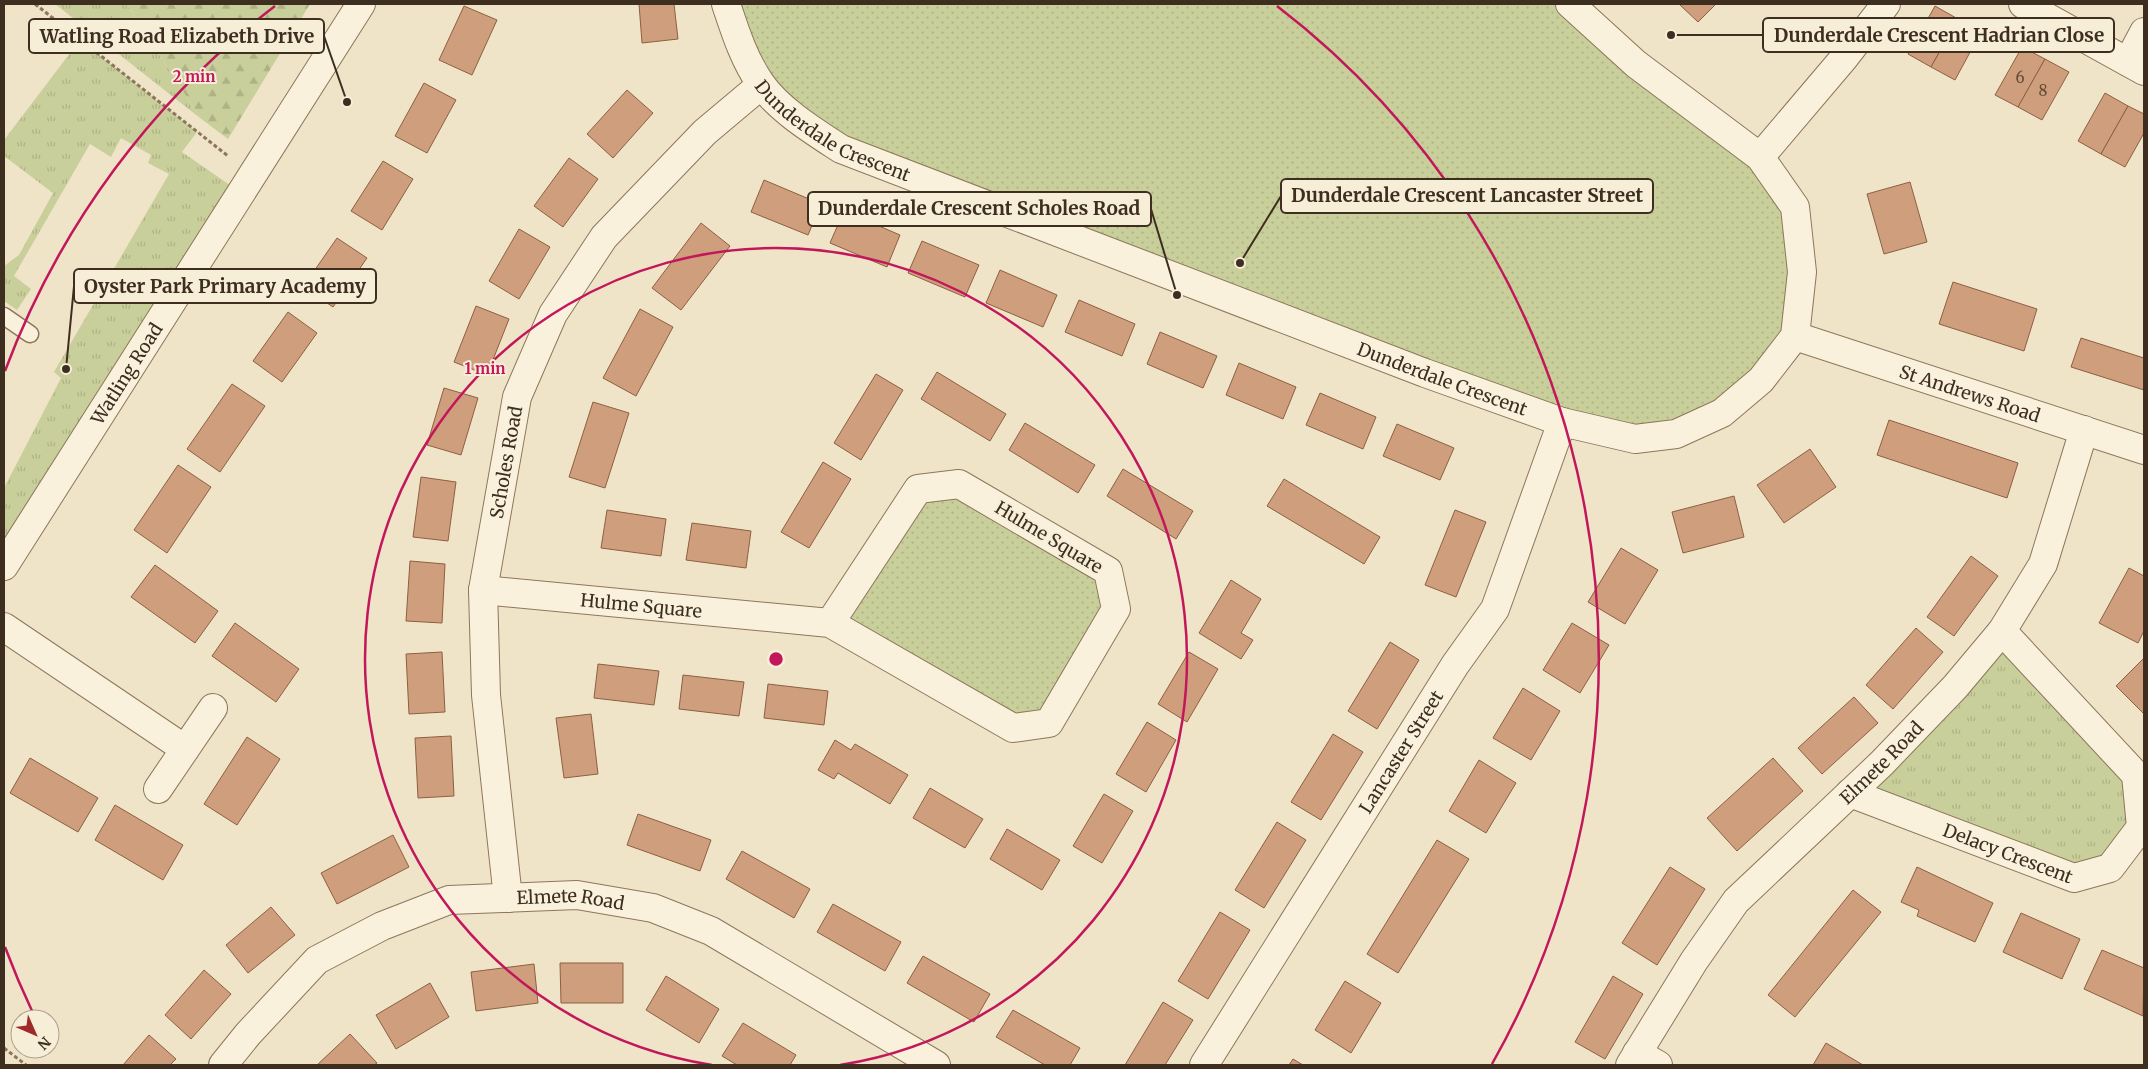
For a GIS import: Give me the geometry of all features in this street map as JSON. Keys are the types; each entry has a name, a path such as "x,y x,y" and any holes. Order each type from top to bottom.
{"street":[{"name":"Watling Road","path":"4,566 361,4"},
{"name":"Dunderdale Crescent","path":"726,4 738,42 761,85 795,119 841,149 1415,369 1562,422 1635,439 1676,434 1722,413 1761,380 1795,336"},
{"path":"1570,4 1636,64 1760,157 1795,207 1802,272 1795,336"},
{"path":"1760,157 1844,58 1886,4"},
{"path":"2023,4 2136,66 2144,32"},
{"name":"Scholes Road","path":"508,898 486,695 483,590 501,479 517,397 553,314 604,237 705,132 761,85"},
{"name":"St Andrews Road","path":"1795,336 2144,450"},
{"name":"Lancaster Street","path":"1204,1065 1455,665 1495,608 1562,422"},
{"name":"Elmete Road","path":"1642,1061 1694,961 1736,902 1850,793 1955,688 2002,631 2043,564 2084,430"},
{"name":"Hulme Square","path":"483,590 830,622 1013,728 1049,723 1116,609 1108,571 959,484 918,489 830,622"},
{"path":"4,627 185,749"},
{"name":"Delacy Crescent","path":"1850,793 2074,878 2110,868 2141,827 2136,775 2002,631"},
{"path":"158,789 213,708"},
{"name":"Elmete Road","path":"223,1065 248,1034 317,960 382,926 448,900 577,895 653,908 711,931 936,1065"}],"lane":[{"path":"4,316 30,334"}],"path":[{"path":"35,4 252,175"},
{"path":"4,1048 26,1065"}],"green space":[{"path":"55,4 127,4 200,118"},
{"path":"127,4 310,4 228,139 200,118"},
{"path":"726,4 1570,4 1760,157 1795,207 1795,336 1761,380 1635,439 795,119"},
{"path":"80,40 197,132 182,152 240,192 4,547 4,488 61,378 54,372 169,174 148,163 151,155 121,138 111,157 90,144 14,276 31,289 17,310 4,301 4,266 19,255 53,193 4,156 4,140"},
{"path":"959,484 1108,571 1116,609 1049,723 1013,728 830,623 918,489"},
{"path":"2002,631 2136,775 2141,827 2074,878 1850,793"}],"building":[{"path":"639,4 674,4 678,39 642,43"},
{"path":"1679,4 1716,4 1698,22"},
{"path":"464,6 497,20 472,75 439,60"},
{"path":"1935,6 1958,19 1931,67 1908,54"},
{"path":"1958,19 1981,32 1955,80 1931,67"},
{"path":"2022,47 2045,59 2018,107 1995,95"},
{"path":"2045,59 2069,72 2042,120 2018,107"},
{"path":"424,83 456,100 427,153 395,136"},
{"path":"627,90 653,113 613,158 587,134"},
{"path":"2105,93 2128,106 2101,154 2078,141"},
{"path":"2128,106 2144,114 2144,133 2125,167 2101,154"},
{"path":"569,158 598,179 563,227 534,206"},
{"path":"383,161 413,179 382,230 351,211"},
{"path":"764,180 821,204 808,235 751,212"},
{"path":"1910,182 1927,242 1884,254 1867,194"},
{"path":"844,211 900,235 887,267 830,243"},
{"path":"701,223 730,246 681,310 652,288"},
{"path":"519,229 550,247 519,299 489,281"},
{"path":"337,238 367,258 333,307 303,287"},
{"path":"922,241 979,265 965,297 908,273"},
{"path":"1000,270 1057,295 1043,327 986,303"},
{"path":"1953,282 2037,309 2024,351 1939,324"},
{"path":"1079,300 1135,324 1122,356 1065,332"},
{"path":"476,306 509,319 487,375 454,362"},
{"path":"640,309 673,327 636,396 603,378"},
{"path":"288,312 317,333 282,382 253,361"},
{"path":"1160,332 1217,356 1203,388 1147,364"},
{"path":"2081,338 2144,358 2144,390 2071,367"},
{"path":"1239,363 1296,387 1283,419 1226,395"},
{"path":"937,372 1006,414 990,441 921,399"},
{"path":"876,374 903,390 861,460 834,443"},
{"path":"232,384 265,406 220,472 187,449"},
{"path":"444,388 478,398 461,455 427,445"},
{"path":"1320,393 1376,417 1363,449 1306,425"},
{"path":"593,402 629,413 605,488 569,477"},
{"path":"1889,420 2018,463 2007,498 1877,455"},
{"path":"1025,423 1095,465 1078,493 1009,450"},
{"path":"1397,424 1454,448 1440,480 1383,456"},
{"path":"1810,449 1836,487 1784,523 1757,485"},
{"path":"823,462 851,479 809,548 781,532"},
{"path":"178,465 211,487 167,553 134,530"},
{"path":"1123,469 1193,511 1176,539 1107,496"},
{"path":"421,477 456,482 448,541 413,537"},
{"path":"1284,479 1380,537 1364,564 1267,506"},
{"path":"1734,496 1744,537 1683,553 1672,512"},
{"path":"607,510 666,519 661,556 601,548"},
{"path":"1455,510 1486,522 1456,597 1425,585"},
{"path":"692,523 751,531 746,568 686,560"},
{"path":"1621,548 1658,570 1625,624 1588,602"},
{"path":"1971,556 1998,576 1954,636 1927,617"},
{"path":"410,561 445,564 442,623 406,621"},
{"path":"155,565 218,611 195,643 131,597"},
{"path":"2129,568 2144,576 2144,631 2138,643 2099,623"},
{"path":"1231,580 1261,599 1241,633 1253,640 1241,659 1199,633"},
{"path":"235,623 299,669 276,702 212,656"},
{"path":"1572,623 1609,645 1580,693 1543,670"},
{"path":"1916,628 1943,652 1893,709 1866,685"},
{"path":"1390,642 1419,660 1377,729 1348,711"},
{"path":"442,652 445,712 409,714 406,654"},
{"path":"1189,652 1218,669 1187,722 1158,704"},
{"path":"2144,658 2144,714 2116,686"},
{"path":"598,664 659,671 654,705 594,698"},
{"path":"683,675 744,682 739,716 679,709"},
{"path":"768,684 828,691 824,725 764,718"},
{"path":"1523,688 1560,711 1531,760 1493,738"},
{"path":"1854,697 1878,723 1822,774 1798,748"},
{"path":"591,714 598,774 564,778 556,718"},
{"path":"1147,722 1176,740 1146,792 1116,774"},
{"path":"1333,734 1363,752 1321,820 1291,802"},
{"path":"451,736 454,796 418,798 415,738"},
{"path":"247,737 280,759 237,825 204,804"},
{"path":"835,740 851,750 855,744 908,775 890,804 838,773 834,779 818,770"},
{"path":"30,758 98,798 78,832 10,793"},
{"path":"1773,758 1803,791 1737,851 1707,818"},
{"path":"1479,760 1516,783 1486,833 1449,811"},
{"path":"930,788 983,819 965,848 913,818"},
{"path":"1104,794 1133,811 1102,863 1073,846"},
{"path":"115,805 183,845 163,880 95,840"},
{"path":"638,814 711,840 700,871 627,845"},
{"path":"1277,822 1306,840 1264,908 1235,890"},
{"path":"1007,829 1060,860 1042,890 990,859"},
{"path":"393,835 409,867 337,904 321,873"},
{"path":"1437,840 1469,859 1398,973 1367,954"},
{"path":"742,851 810,889 794,918 726,879"},
{"path":"1670,867 1705,889 1657,965 1622,943"},
{"path":"1917,867 1993,903 1975,942 1917,916 1919,910 1901,902"},
{"path":"1853,890 1881,912 1795,1017 1768,995"},
{"path":"833,904 901,942 885,971 817,932"},
{"path":"271,907 295,935 248,973 226,945"},
{"path":"1220,912 1250,930 1208,999 1178,981"},
{"path":"2021,913 2080,939 2062,979 2003,952"},
{"path":"2102,950 2144,968 2143,1016 2084,989"},
{"path":"923,956 990,994 974,1022 907,983"},
{"path":"560,963 623,963 623,1003 561,1003"},
{"path":"534,964 538,1003 476,1011 471,972"},
{"path":"204,970 231,994 191,1039 165,1015"},
{"path":"666,976 719,1009 699,1043 646,1010"},
{"path":"1613,976 1643,994 1605,1059 1575,1042"},
{"path":"1345,981 1381,1003 1351,1053 1315,1030"},
{"path":"430,983 449,1017 396,1049 376,1015"},
{"path":"1163,1002 1193,1020 1165,1065 1125,1065"},
{"path":"1013,1010 1080,1048 1070,1065 1045,1065 996,1037"},
{"path":"743,1023 796,1055 790,1065 737,1065 722,1056"},
{"path":"350,1034 377,1063 374,1065 317,1065"},
{"path":"149,1035 176,1059 170,1065 123,1065"},
{"path":"1826,1043 1863,1065 1813,1065"},
{"path":"1293,1059 1303,1065 1289,1065"}],"place":[{"name":"Dunderdale Crescent Hadrian Close","path":"1671,35"},
{"name":"Watling Road Elizabeth Drive","path":"347,102"},
{"name":"Dunderdale Crescent Lancaster Street","path":"1240,263"},
{"name":"Dunderdale Crescent Scholes Road","path":"1177,295"},
{"name":"Oyster Park Primary Academy","path":"66,369"}]}
